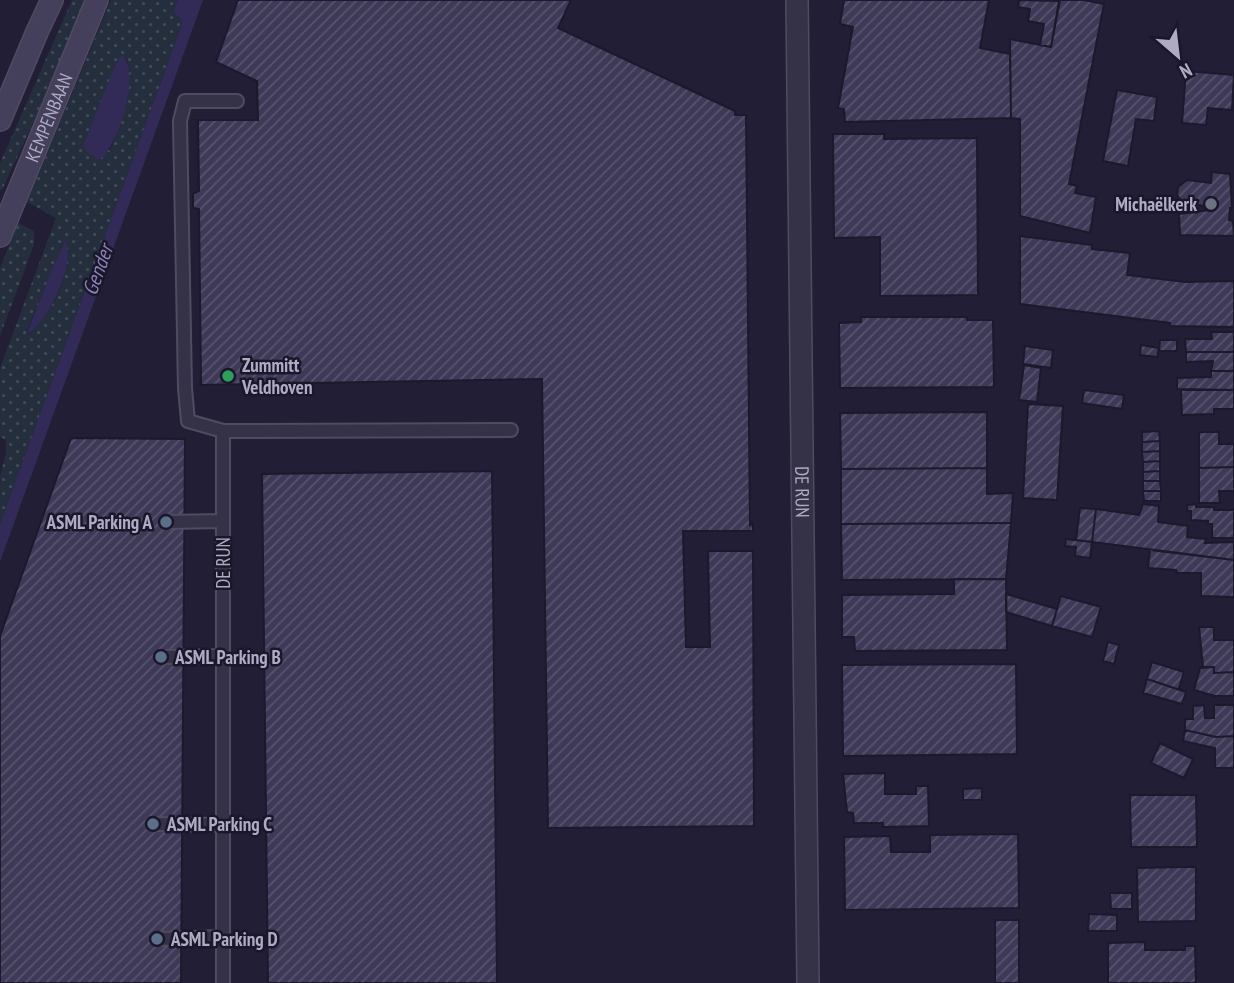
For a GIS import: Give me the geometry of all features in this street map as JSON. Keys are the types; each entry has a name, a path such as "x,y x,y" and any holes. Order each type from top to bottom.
{"main road":[{"path":"0,120 52,0"},
{"name":"KEMPENBAAN","path":"0,236 97,0"}],"street":[{"name":"DE RUN","path":"797,0 808,983"}],"lane":[{"path":"237,101 185,100 180,121 185,388 188,421 223,431 511,430"},
{"name":"DE RUN","path":"223,431 223,983"},
{"path":"166,522 223,521"},
{"path":"161,657 223,656"},
{"path":"153,824 223,825"},
{"path":"157,940 223,937"}],"shaded area":[{"path":"72,0 88,0 70,44 0,190 0,163"},
{"path":"111,0 178,0 173,12 181,19 182,24 0,524 0,476 6,453 6,440 0,437 0,368 56,218 27,202","holes":["119,58 126,58 128,63 127,98 119,128 110,150 88,153 83,146","63,244 66,256 63,281 45,317 28,335 26,333"]},
{"path":"18,223 34,231 34,245 0,336 0,268"}],"water":[{"name":"Gender","path":"178,0 203,0 0,562 0,524 182,24 181,19 173,12"},
{"path":"123,56 128,65 129,93 114,140 100,160 88,153 83,146 114,68"},
{"path":"65,241 68,251 64,278 43,319 26,335 53,267"}],"building":[{"path":"238,0 571,0 558,28 735,111 735,115 746,115 750,525 753,524 753,531 683,531 686,647 710,647 708,551 753,551 754,826 548,828 542,379 199,385 199,209 193,208 193,194 199,191 196,120 258,120 257,81 216,62"},
{"path":"844,0 989,0 980,48 1010,54 1011,118 845,122 844,109 838,108 853,27 840,24"},
{"path":"1019,0 1059,1 1051,47 1040,45 1044,24 1028,21 1030,9 1018,7"},
{"path":"1060,0 1084,0 1104,4 1069,184 1077,186 1075,193 1096,197 1090,233 1020,216 1020,119 1011,118 1010,39 1051,47"},
{"path":"1186,71 1234,75 1232,110 1208,108 1206,125 1182,123"},
{"path":"1117,90 1157,97 1154,121 1136,119 1128,166 1103,161"},
{"path":"833,134 884,134 884,139 977,138 978,295 880,296 880,237 834,238"},
{"name":"Michaëlkerk","path":"1212,172 1230,174 1232,208 1229,220 1233,221 1234,236 1180,235 1179,214 1209,210 1209,206 1183,204 1177,195 1178,187 1187,180 1211,183"},
{"path":"1020,236 1092,245 1092,249 1130,253 1127,275 1185,282 1234,281 1234,327 1170,326 1170,323 1020,304"},
{"path":"861,317 967,317 967,320 993,320 994,387 840,388 839,323 861,322"},
{"path":"1211,332 1234,332 1234,352 1186,352 1185,339 1212,339"},
{"path":"1160,340 1177,340 1177,351 1159,351"},
{"path":"1141,345 1159,348 1157,357 1140,355"},
{"path":"1025,346 1053,350 1051,368 1023,364"},
{"path":"1186,352 1234,352 1234,371 1211,371 1213,361 1186,362"},
{"path":"1024,365 1041,368 1037,402 1019,400"},
{"path":"1211,371 1234,371 1234,390 1177,389 1177,378 1211,377"},
{"path":"1084,390 1124,395 1122,409 1082,403"},
{"path":"1181,390 1234,390 1234,409 1214,409 1214,414 1182,415"},
{"path":"1028,404 1063,406 1057,500 1023,498"},
{"path":"987,412 987,468 841,469 840,413"},
{"path":"1159,431 1160,441 1142,442 1142,432"},
{"path":"1199,432 1219,432 1219,444 1234,444 1234,467 1199,468"},
{"path":"71,438 185,439 181,983 0,983 0,636"},
{"path":"1160,441 1160,451 1142,452 1142,442"},
{"path":"1160,451 1160,461 1143,462 1142,452"},
{"path":"1160,461 1160,471 1143,472 1143,462"},
{"path":"1234,467 1234,491 1219,491 1220,503 1199,503 1199,468"},
{"path":"987,468 987,494 1013,493 1011,523 841,524 841,469"},
{"path":"492,471 497,983 268,983 262,474"},
{"path":"1160,471 1160,481 1143,481 1143,472"},
{"path":"1143,481 1160,481 1161,491 1143,491"},
{"path":"1143,491 1161,491 1161,501 1144,501"},
{"path":"1143,504 1159,506 1158,522 1188,526 1187,537 1206,539 1205,543 1234,542 1234,560 1092,542 1096,509 1139,515"},
{"path":"1196,504 1196,507 1214,507 1214,510 1234,510 1234,538 1212,538 1212,524 1208,524 1208,521 1191,520 1191,511 1187,511 1187,505"},
{"path":"1080,508 1096,509 1092,542 1076,540"},
{"path":"1011,523 1006,579 842,580 841,524"},
{"path":"1066,539 1092,542 1090,558 1075,556 1076,547 1065,546"},
{"path":"1150,550 1234,560 1234,597 1201,596 1201,573 1177,573 1176,570 1148,568"},
{"path":"954,579 1006,579 1007,650 855,651 854,637 842,637 842,595 954,594"},
{"path":"1006,594 1057,609 1052,626 1006,612"},
{"path":"1061,596 1101,607 1092,637 1052,626"},
{"path":"1199,627 1214,627 1214,640 1234,640 1234,672 1214,673 1214,667 1203,667"},
{"path":"1108,642 1119,645 1114,664 1103,661"},
{"path":"1152,662 1184,672 1179,688 1186,692 1147,679"},
{"path":"1016,664 1017,754 843,756 842,665"},
{"path":"1214,667 1214,673 1234,672 1234,696 1215,696 1194,690 1200,668"},
{"path":"1147,679 1186,692 1182,704 1143,693"},
{"path":"1204,705 1205,718 1214,718 1214,705 1234,705 1234,736 1216,737 1185,730 1185,719 1193,719 1193,706"},
{"path":"1185,730 1216,737 1234,736 1234,768 1215,768 1215,748 1183,741"},
{"path":"1160,743 1193,759 1184,778 1151,763"},
{"path":"885,773 885,794 916,794 916,786 928,786 929,826 883,827 883,823 854,823 853,813 847,812 843,774"},
{"path":"982,788 982,800 963,800 963,789"},
{"path":"1130,795 1196,795 1197,847 1131,847"},
{"path":"1018,834 1019,908 845,910 844,837 890,836 891,852 930,852 930,835"},
{"path":"1196,867 1196,921 1138,922 1137,868"},
{"path":"1110,893 1132,893 1132,909 1111,909"},
{"path":"1089,914 1117,915 1117,931 1088,931"},
{"path":"995,920 1019,920 1019,983 995,983"},
{"path":"1145,942 1145,950 1185,950 1185,946 1195,946 1196,983 1108,983 1108,943"}],"place":[{"name":"Michaëlkerk","path":"1211,204"},
{"name":"Zummitt Veldhoven","path":"228,376"},
{"name":"ASML Parking A","path":"166,522"},
{"name":"ASML Parking B","path":"161,657"},
{"name":"ASML Parking C","path":"153,824"},
{"name":"ASML Parking D","path":"157,939"}]}
